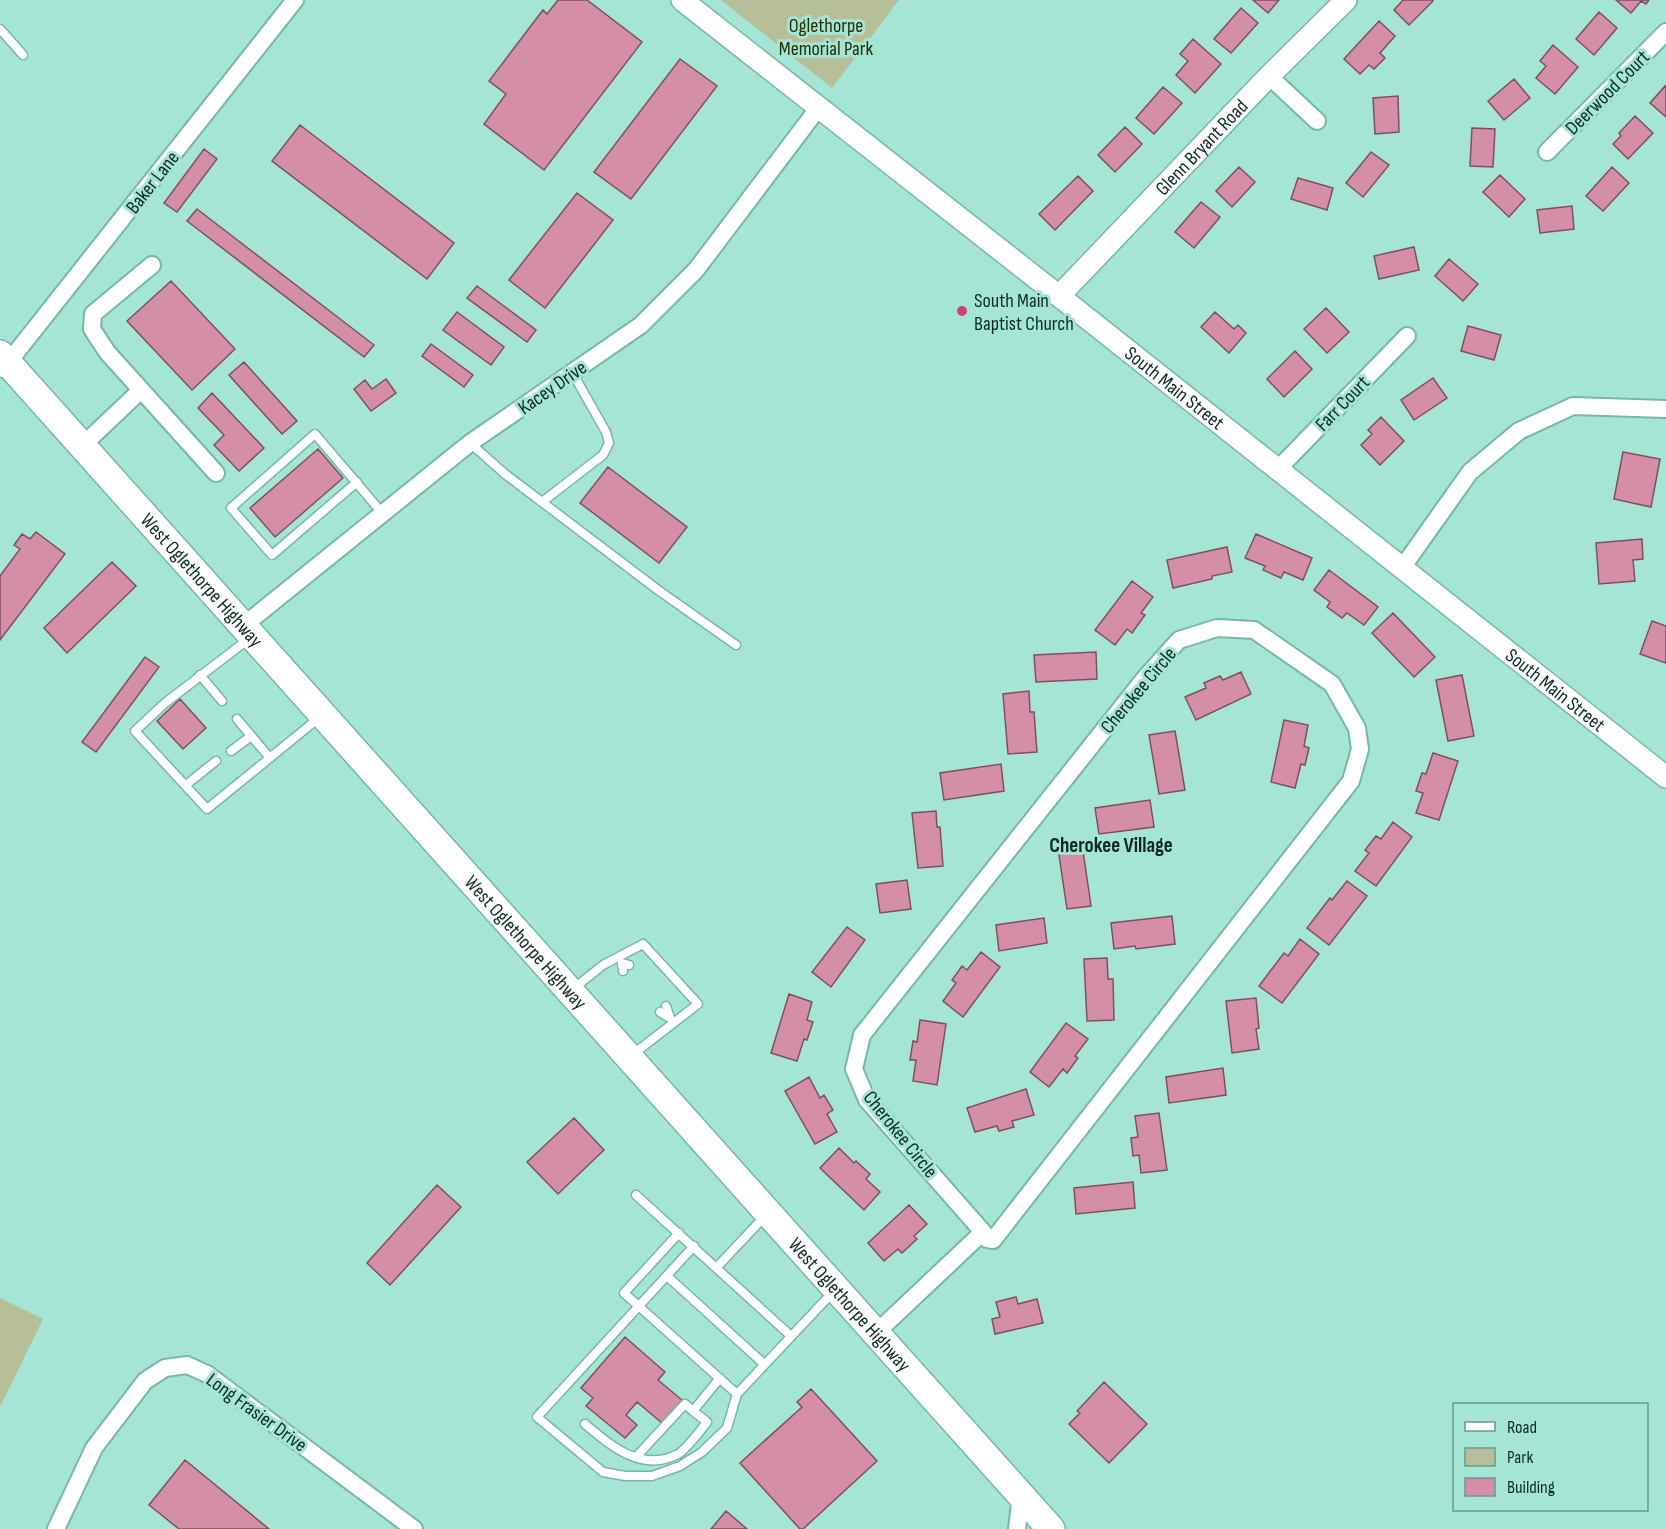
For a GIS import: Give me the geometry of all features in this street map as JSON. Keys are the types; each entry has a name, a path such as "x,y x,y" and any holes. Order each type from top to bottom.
{"highway":[{"name":"West Oglethorpe Highway","path":"3,363 82,446 1051,1529"}],"street":[{"name":"Baker Lane","path":"3,363 296,0"},
{"name":"South Main Street","path":"682,0 1666,777"},
{"name":"Glenn Bryant Road","path":"1059,296 1269,76 1346,0"},
{"name":"Deerwood Court","path":"1547,152 1666,32"},
{"path":"1269,76 1317,121"},
{"name":"Kacey Drive","path":"248,631 383,514 470,443 641,325 696,270 819,107"},
{"path":"152,266 93,314 92,329 107,352 216,473"},
{"name":"Farr Court","path":"1278,470 1407,336"},
{"path":"82,446 141,390"},
{"path":"1402,568 1470,472 1519,431 1573,406 1666,409"},
{"name":"Cherokee Circle","path":"1217,628 1254,630 1332,684 1358,728 1360,749 1350,781 993,1240 987,1239 983,1232 867,1100 854,1069 862,1035 1145,678 1179,640 1217,628"},
{"path":"876,1333 983,1232"},
{"name":"Long Frasier Drive","path":"56,1529 94,1448 145,1382 165,1368 187,1365 207,1374 414,1529"},
{"path":"1017,1529 1021,1495"}],"lane":[{"path":"0,29 23,55"},
{"path":"542,502 603,455 609,443 606,432 572,372"},
{"path":"357,482 272,555 231,508 315,434 357,482 383,514"},
{"path":"470,443 505,474 658,590 736,645"},
{"path":"248,631 135,731 207,809 323,715"},
{"path":"200,675 222,701"},
{"path":"237,720 270,758"},
{"path":"231,751 251,736"},
{"path":"186,785 216,761"},
{"path":"571,991 603,965 623,964 643,944 698,1004 672,1020 629,1057"},
{"path":"663,1009 672,1020"},
{"path":"636,1195 791,1336"},
{"path":"717,1268 768,1212"},
{"path":"679,1233 624,1293 737,1394"},
{"path":"694,1246 537,1417 603,1472 625,1476 652,1476 680,1466 702,1452 727,1428 737,1394 836,1289"},
{"path":"667,1276 764,1364"},
{"path":"693,1411 720,1378"},
{"path":"585,1424 617,1451 636,1457 653,1461 679,1453 707,1422 685,1404 636,1457"}],"green space":[{"name":"Oglethorpe Memorial Park","path":"721,0 899,0 832,88"},
{"path":"0,1298 43,1319 0,1407"}],"building":[{"path":"558,0 587,0 642,42 544,170 484,124 506,94 489,81 543,10 547,14"},
{"path":"1253,0 1279,0 1268,13"},
{"path":"1403,0 1433,1 1409,25 1394,10"},
{"path":"1616,0 1649,0 1646,4 1641,1 1631,13"},
{"path":"1241,8 1258,23 1231,53 1214,39"},
{"path":"1599,12 1617,28 1594,55 1576,39"},
{"path":"1379,21 1395,36 1380,53 1385,58 1374,69 1369,65 1360,74 1344,59"},
{"path":"1193,39 1221,64 1195,93 1176,75 1188,61 1180,54"},
{"path":"1553,45 1578,67 1555,94 1536,78 1546,66 1540,61"},
{"path":"680,59 717,86 631,199 594,172"},
{"path":"1514,79 1530,98 1504,120 1488,101"},
{"path":"1666,85 1666,117 1650,103"},
{"path":"1163,87 1182,103 1154,134 1136,118"},
{"path":"1398,96 1399,132 1375,134 1373,98"},
{"path":"1635,116 1653,133 1628,159 1613,144 1621,136 1619,133"},
{"path":"300,125 454,243 427,279 272,161"},
{"path":"1125,127 1142,144 1115,172 1098,155"},
{"path":"1472,128 1495,129 1493,167 1470,166"},
{"path":"204,149 217,159 177,212 164,203"},
{"path":"1371,152 1389,165 1363,197 1346,183"},
{"path":"1239,167 1255,182 1232,207 1216,191"},
{"path":"1612,167 1629,183 1603,211 1586,196"},
{"path":"1500,175 1525,199 1509,217 1483,192"},
{"path":"1078,176 1093,191 1055,230 1039,214"},
{"path":"1298,178 1333,188 1327,210 1291,199"},
{"path":"577,193 613,220 545,308 509,280"},
{"path":"1201,202 1220,217 1194,248 1175,232"},
{"path":"1572,206 1574,229 1540,233 1537,210"},
{"path":"197,209 374,345 364,357 187,221"},
{"path":"1414,247 1419,270 1379,279 1374,256"},
{"path":"1449,259 1478,284 1463,301 1435,276"},
{"path":"171,281 235,349 192,390 127,321"},
{"path":"477,286 536,330 527,342 467,298"},
{"path":"1326,308 1349,332 1327,353 1304,329"},
{"path":"457,312 504,347 491,365 443,330"},
{"path":"1215,312 1234,329 1238,325 1246,333 1229,353 1201,327"},
{"path":"1468,326 1501,335 1494,360 1461,351"},
{"path":"431,344 473,375 464,387 422,356"},
{"path":"1295,351 1312,369 1284,397 1267,379"},
{"path":"244,362 297,421 282,434 229,375"},
{"path":"1433,378 1447,398 1414,420 1401,400"},
{"path":"386,379 396,393 371,411 354,389 365,380 372,389"},
{"path":"212,393 264,448 239,471 214,445 224,435 198,408"},
{"path":"1381,417 1404,441 1380,465 1361,445 1372,434 1368,430"},
{"path":"318,449 343,478 275,537 250,508"},
{"path":"1623,452 1660,459 1651,507 1614,499"},
{"path":"608,467 687,527 659,563 580,503"},
{"path":"36,532 65,554 0,640 0,576 20,549 14,545 22,534 30,539"},
{"path":"1256,534 1312,558 1303,580 1284,572 1281,578 1263,570 1265,566 1245,558"},
{"path":"1642,539 1643,559 1633,560 1635,581 1599,584 1596,543"},
{"path":"1227,547 1232,572 1173,588 1167,560"},
{"path":"112,562 136,586 67,653 44,628"},
{"path":"1329,570 1378,607 1364,625 1347,613 1342,618 1327,607 1330,602 1314,590"},
{"path":"1132,581 1153,597 1141,613 1145,615 1132,633 1127,629 1115,645 1095,630"},
{"path":"1393,613 1435,657 1414,677 1372,633"},
{"path":"1652,621 1666,626 1666,663 1640,654"},
{"path":"1096,652 1097,679 1036,682 1034,655"},
{"path":"145,657 159,667 96,752 82,742"},
{"path":"1241,672 1251,694 1196,720 1185,697 1206,688 1204,683 1220,676 1223,680"},
{"path":"1462,675 1474,736 1448,741 1436,680"},
{"path":"1029,691 1030,712 1034,712 1037,752 1008,754 1003,694"},
{"path":"180,699 206,728 183,749 157,721"},
{"path":"1284,720 1308,725 1304,746 1309,748 1305,765 1301,764 1295,788 1271,782"},
{"path":"1175,731 1185,790 1159,794 1149,735"},
{"path":"1433,753 1458,761 1439,820 1416,813 1423,793 1416,791 1422,773 1426,774"},
{"path":"1001,764 1004,791 944,800 940,773"},
{"path":"1150,800 1154,827 1099,834 1095,808"},
{"path":"936,811 937,827 940,827 943,866 918,868 912,813"},
{"path":"1393,822 1412,837 1376,886 1355,871 1369,853 1365,850 1376,836 1381,839"},
{"path":"1082,844 1091,906 1067,909 1058,848"},
{"path":"907,880 911,909 880,913 876,884"},
{"path":"1347,881 1367,896 1329,945 1307,928 1330,898 1332,900"},
{"path":"1172,916 1175,944 1114,949 1111,923"},
{"path":"1044,918 1047,943 999,951 996,925"},
{"path":"847,927 865,940 831,987 812,972"},
{"path":"1300,939 1319,954 1282,1003 1259,986 1284,953 1288,956"},
{"path":"981,952 1000,967 963,1017 943,1001 956,983 952,980 962,966 967,970"},
{"path":"1107,958 1108,979 1113,979 1114,1020 1087,1021 1084,959"},
{"path":"789,994 812,1002 807,1020 813,1022 807,1040 804,1039 797,1061 771,1053"},
{"path":"1256,998 1259,1028 1256,1029 1259,1049 1232,1053 1226,1001"},
{"path":"920,1020 946,1024 937,1085 913,1081 916,1060 910,1060 913,1041 917,1042"},
{"path":"1066,1023 1088,1039 1075,1056 1078,1058 1067,1073 1063,1069 1049,1087 1030,1072"},
{"path":"1223,1068 1226,1095 1169,1103 1166,1077"},
{"path":"809,1077 820,1098 824,1095 833,1110 827,1114 837,1132 815,1144 785,1091"},
{"path":"1026,1089 1034,1115 1012,1121 1014,1127 999,1131 997,1126 975,1132 967,1108"},
{"path":"1159,1113 1167,1170 1141,1173 1139,1155 1133,1156 1131,1138 1138,1137 1135,1116"},
{"path":"574,1118 604,1150 558,1194 527,1162"},
{"path":"839,1148 854,1163 856,1161 870,1174 866,1179 880,1192 864,1210 820,1168"},
{"path":"1133,1182 1135,1208 1076,1214 1074,1188"},
{"path":"437,1185 461,1207 390,1285 367,1263"},
{"path":"909,1205 927,1224 914,1236 917,1239 902,1253 898,1249 884,1261 868,1243"},
{"path":"1016,1297 1018,1304 1037,1299 1043,1323 995,1334 992,1319 1000,1317 996,1302"},
{"path":"625,1337 665,1372 658,1380 682,1400 662,1423 637,1402 626,1415 637,1425 625,1438 586,1406 593,1398 581,1388"},
{"path":"1104,1382 1147,1424 1109,1463 1069,1424 1080,1413 1077,1411"},
{"path":"811,1389 877,1461 803,1529 800,1529 740,1463 802,1407 797,1402"},
{"path":"185,1460 269,1529 179,1529 149,1505"},
{"path":"726,1511 747,1529 711,1529"}],"place":[{"name":"South Main Baptist Church","path":"962,311"}],"district":[{"name":"Cherokee Village","path":"1111,845"}]}
